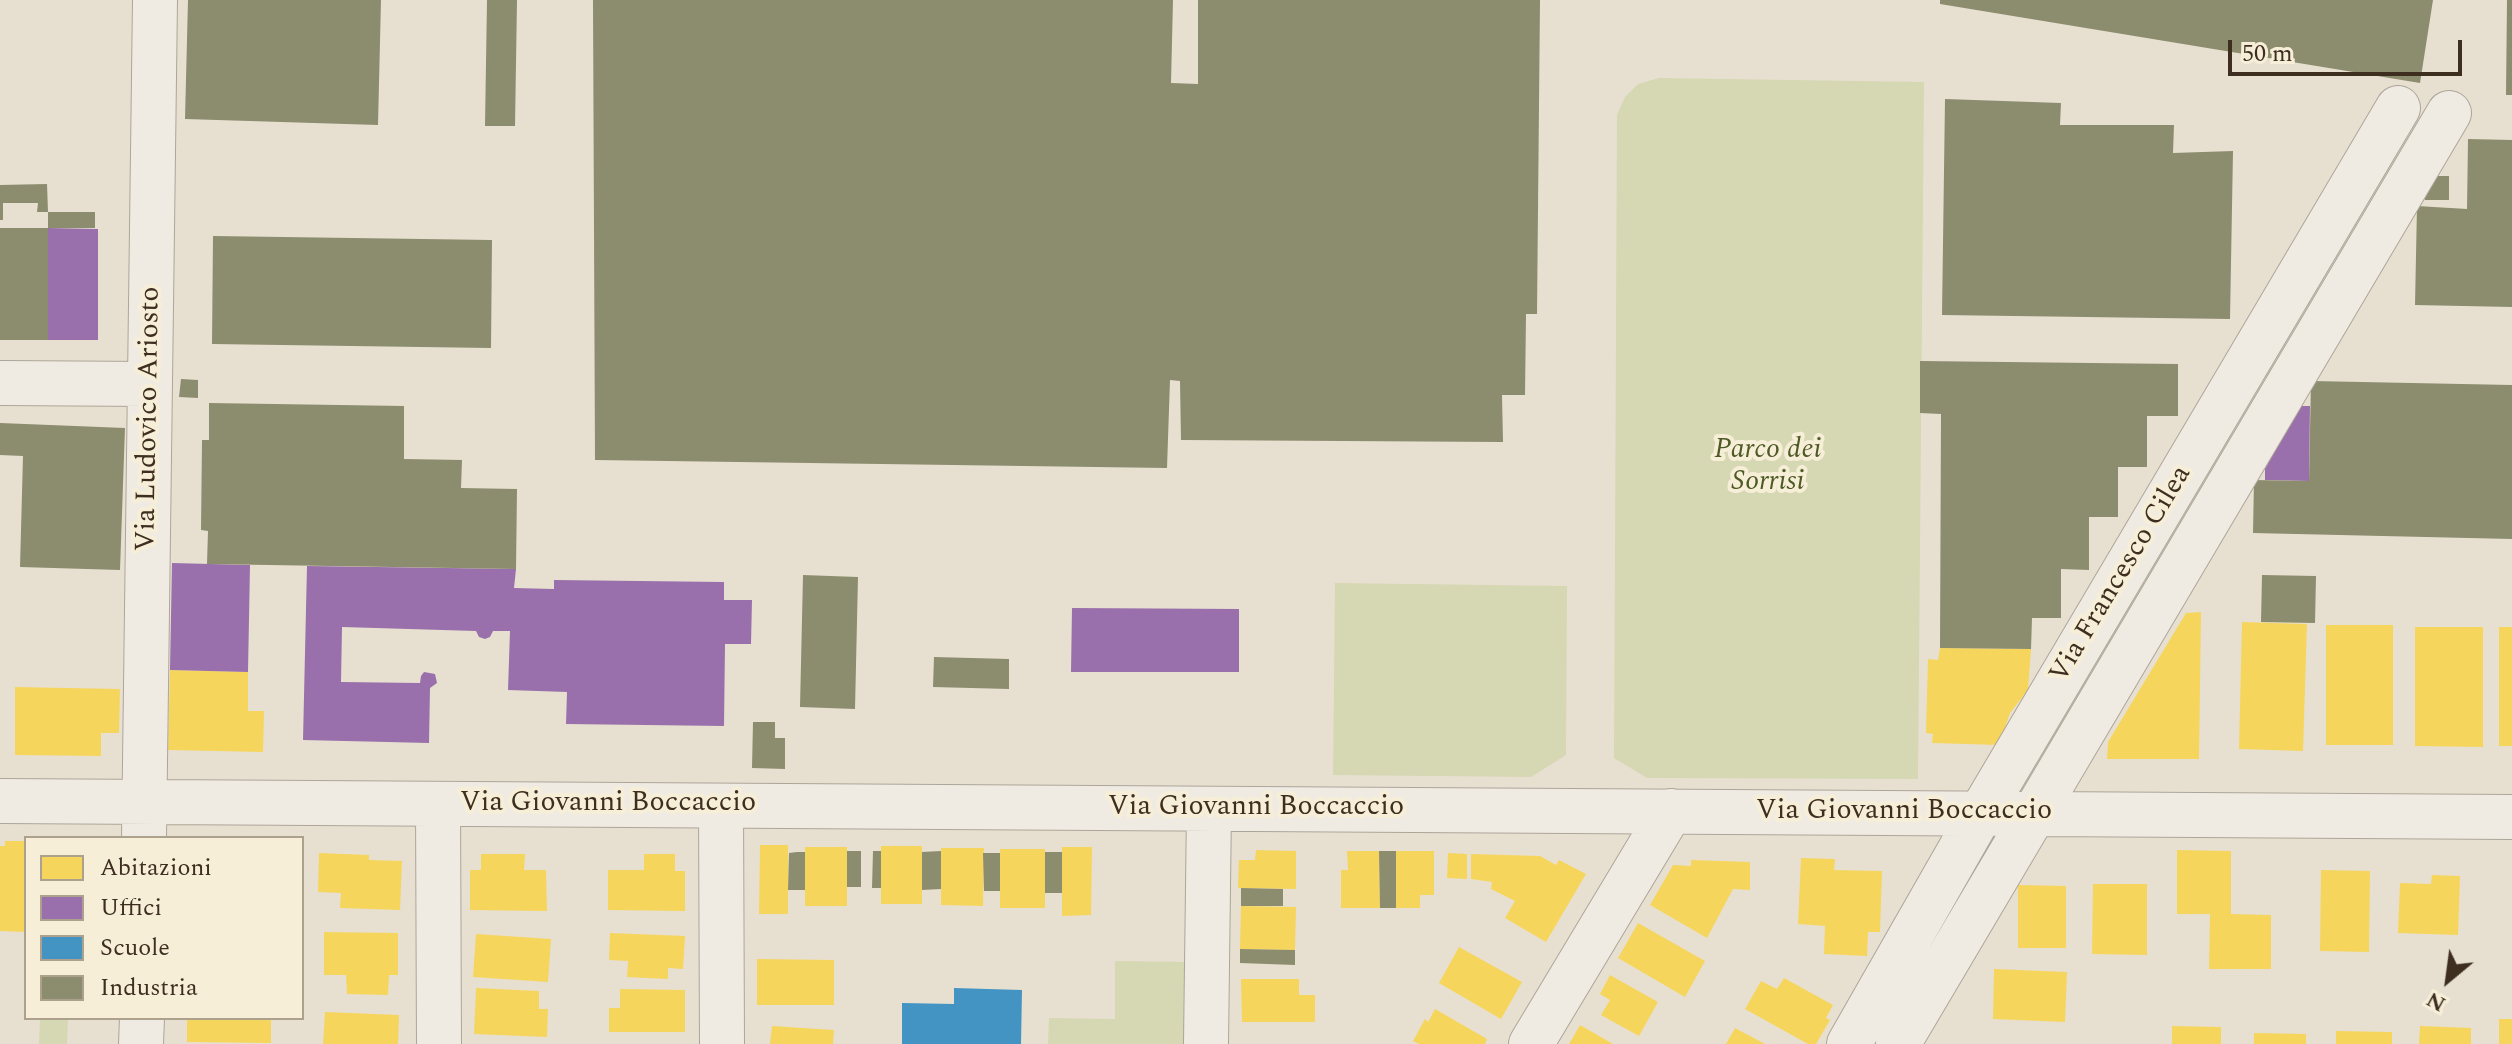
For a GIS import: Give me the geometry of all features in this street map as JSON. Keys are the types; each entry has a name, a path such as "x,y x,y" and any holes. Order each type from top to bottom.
{"street":[{"name":"Via Ludovico Ariosto","path":"144,820 155,0"},
{"name":"Via Francesco Cilea","path":"1849,1044 1981,813 2398,108"},
{"name":"Via Francesco Cilea","path":"1898,1044 2449,113"},
{"path":"0,383 150,384"},
{"name":"Via Giovanni Boccaccio","path":"0,801 144,820 438,804 2512,817"},
{"path":"438,804 439,1044"},
{"path":"721,806 722,1044"},
{"path":"1206,1044 1209,809"},
{"path":"1531,1044 1671,811"},
{"path":"141,1044 142,1020"}],"green space":[{"name":"Parco dei Sorrisi","path":"1659,78 1924,82 1918,779 1647,778 1614,758 1617,115 1625,97 1638,84"},
{"path":"1335,583 1567,586 1566,755 1531,777 1333,775"},
{"path":"1115,961 1190,962 1189,1044 1048,1044 1049,1018 1115,1019"},
{"path":"40,1020 68,1020 67,1044 39,1044"}],"building: Abitazioni":[{"path":"2201,612 2199,759 2107,759 2108,742 2186,613"},
{"path":"2242,622 2307,624 2303,751 2239,749"},
{"path":"2326,625 2393,625 2393,745 2326,745"},
{"path":"2415,627 2483,627 2483,747 2415,746"},
{"path":"2499,627 2512,627 2512,746 2499,746"},
{"path":"1940,648 2031,649 2028,690 2010,713 1999,745 1932,743 1933,734 1926,733 1928,659 1938,660"},
{"path":"170,670 248,672 248,711 264,711 263,752 168,750"},
{"path":"15,687 120,689 119,733 101,733 101,756 15,755"},
{"path":"5,841 24,841 24,932 0,931 0,846 5,846"},
{"path":"760,845 788,845 788,914 759,914"},
{"path":"881,846 922,846 922,904 881,904"},
{"path":"805,847 847,847 847,906 805,906"},
{"path":"1062,847 1092,847 1091,915 1062,916"},
{"path":"941,848 984,848 983,906 941,905"},
{"path":"1000,849 1045,849 1045,908 1000,908"},
{"path":"1256,850 1296,851 1296,889 1238,888 1239,860 1255,860"},
{"path":"2177,850 2231,851 2231,914 2271,915 2271,969 2209,969 2210,914 2177,914"},
{"path":"1347,851 1379,851 1380,908 1341,908 1341,870 1348,870"},
{"path":"1396,851 1434,851 1434,895 1420,895 1420,908 1396,908"},
{"path":"319,853 369,855 369,860 402,861 400,910 340,908 341,893 318,892"},
{"path":"1448,853 1467,854 1467,879 1447,878"},
{"path":"481,854 525,854 524,870 546,870 547,911 470,910 470,870 481,870"},
{"path":"644,854 675,854 675,871 685,871 685,911 608,910 608,870 644,870"},
{"path":"1471,854 1540,856 1556,865 1559,860 1586,874 1546,942 1505,918 1515,901 1491,889 1492,882 1471,879"},
{"path":"1801,858 1835,859 1834,870 1882,871 1880,932 1868,932 1867,956 1824,954 1825,926 1798,924"},
{"path":"1691,860 1750,862 1750,890 1733,889 1707,938 1650,905 1673,865 1691,866"},
{"path":"2321,870 2370,871 2369,952 2320,951"},
{"path":"2432,875 2460,876 2458,935 2398,933 2400,883 2431,884"},
{"path":"2093,884 2147,884 2147,955 2092,954"},
{"path":"2018,885 2066,886 2066,948 2018,948"},
{"path":"1241,906 1296,907 1295,950 1240,949"},
{"path":"1638,923 1705,961 1685,997 1618,958"},
{"path":"324,932 398,933 398,975 389,975 388,995 347,994 346,975 324,975"},
{"path":"610,933 685,936 683,969 668,968 668,979 627,977 628,961 609,960"},
{"path":"476,934 551,939 548,982 473,977"},
{"path":"1459,947 1522,982 1501,1019 1439,983"},
{"path":"757,959 834,960 834,1005 757,1005"},
{"path":"1994,969 2067,972 2065,1022 1993,1019"},
{"path":"1610,975 1658,1002 1639,1036 1601,1015 1610,1000 1600,994"},
{"path":"1784,978 1833,1005 1826,1018 1830,1020 1816,1044 1808,1044 1745,1009 1761,981 1777,989"},
{"path":"1241,979 1299,979 1299,995 1315,995 1315,1022 1242,1022"},
{"path":"476,988 539,991 539,1009 548,1009 547,1037 474,1034"},
{"path":"620,989 685,990 685,1032 609,1032 609,1008 620,1008"},
{"path":"1435,1009 1487,1039 1485,1044 1419,1044 1413,1041 1425,1019 1428,1022"},
{"path":"325,1012 399,1015 398,1044 323,1044"},
{"path":"2499,1019 2512,1019 2512,1044 2499,1044"},
{"path":"187,1020 271,1020 271,1043 187,1042"},
{"path":"1580,1025 1613,1044 1569,1044"},
{"path":"772,1026 834,1030 833,1044 770,1044"},
{"path":"2172,1026 2221,1027 2221,1044 2172,1044"},
{"path":"2420,1026 2471,1028 2471,1044 2419,1044"},
{"path":"1735,1028 1765,1044 1726,1044"},
{"path":"2336,1031 2392,1032 2392,1044 2336,1044"},
{"path":"2254,1033 2306,1034 2306,1044 2254,1044"}],"building: Uffici":[{"path":"48,228 98,229 98,340 48,340"},
{"path":"2299,406 2310,406 2309,481 2265,480 2265,469"},
{"path":"172,563 250,565 248,672 170,670"},
{"path":"307,566 516,569 514,588 554,589 554,580 724,582 724,600 752,600 751,644 725,644 724,726 566,724 567,692 508,690 510,631 493,631 485,639 479,637 476,631 342,627 341,682 420,683 424,672 435,674 437,683 430,688 429,743 303,740"},
{"path":"1072,608 1239,609 1239,672 1071,672"}],"building: Scuole":[{"path":"954,988 1022,990 1021,1044 902,1044 902,1003 954,1004"}],"building: Industria":[{"path":"188,0 381,0 378,125 185,119"},
{"path":"487,0 517,0 515,126 485,126"},
{"path":"593,0 1173,0 1171,83 1198,84 1198,0 1540,0 1537,314 1526,314 1525,395 1502,395 1503,442 1181,440 1180,381 1170,380 1167,468 595,460"},
{"path":"1940,0 2433,0 2420,83 1940,4"},
{"path":"2507,0 2512,0 2512,95 2506,95"},
{"path":"1945,99 2061,103 2060,125 2174,125 2173,153 2233,151 2230,319 1942,315"},
{"path":"2468,139 2512,140 2512,307 2415,305 2417,206 2467,209"},
{"path":"2425,176 2449,176 2449,200 2425,200"},
{"path":"47,184 48,212 37,212 38,203 3,203 3,220 0,220 0,185"},
{"path":"48,212 95,212 95,228 48,228"},
{"path":"0,228 48,228 48,340 0,340"},
{"path":"213,236 492,240 491,348 212,344"},
{"path":"1920,361 2178,364 2178,416 2147,416 2147,467 2118,467 2118,517 2089,517 2089,570 2061,569 2061,618 2032,618 2031,649 1940,648 1941,414 1920,413"},
{"path":"181,379 198,380 198,398 179,397"},
{"path":"2311,381 2512,385 2512,539 2253,533 2254,480 2309,481"},
{"path":"209,403 404,406 404,459 462,460 461,488 517,489 516,569 207,564 208,531 201,530 202,440 209,440"},
{"path":"0,423 125,428 120,570 20,567 23,456 0,455"},
{"path":"803,575 858,577 855,709 800,707"},
{"path":"2262,575 2316,576 2315,623 2261,622"},
{"path":"934,657 1009,659 1009,689 933,687"},
{"path":"753,722 775,722 775,738 785,738 785,769 752,768"},
{"path":"847,851 861,851 861,887 847,887"},
{"path":"873,851 881,851 881,888 872,888"},
{"path":"941,851 941,889 922,890 922,852"},
{"path":"1379,851 1396,851 1396,908 1380,908"},
{"path":"805,852 805,890 788,890 789,853"},
{"path":"1045,852 1062,852 1062,893 1045,893"},
{"path":"983,853 1000,853 1000,891 984,891"},
{"path":"1241,888 1283,889 1283,906 1241,906"},
{"path":"1240,949 1295,950 1295,965 1240,963"}]}
